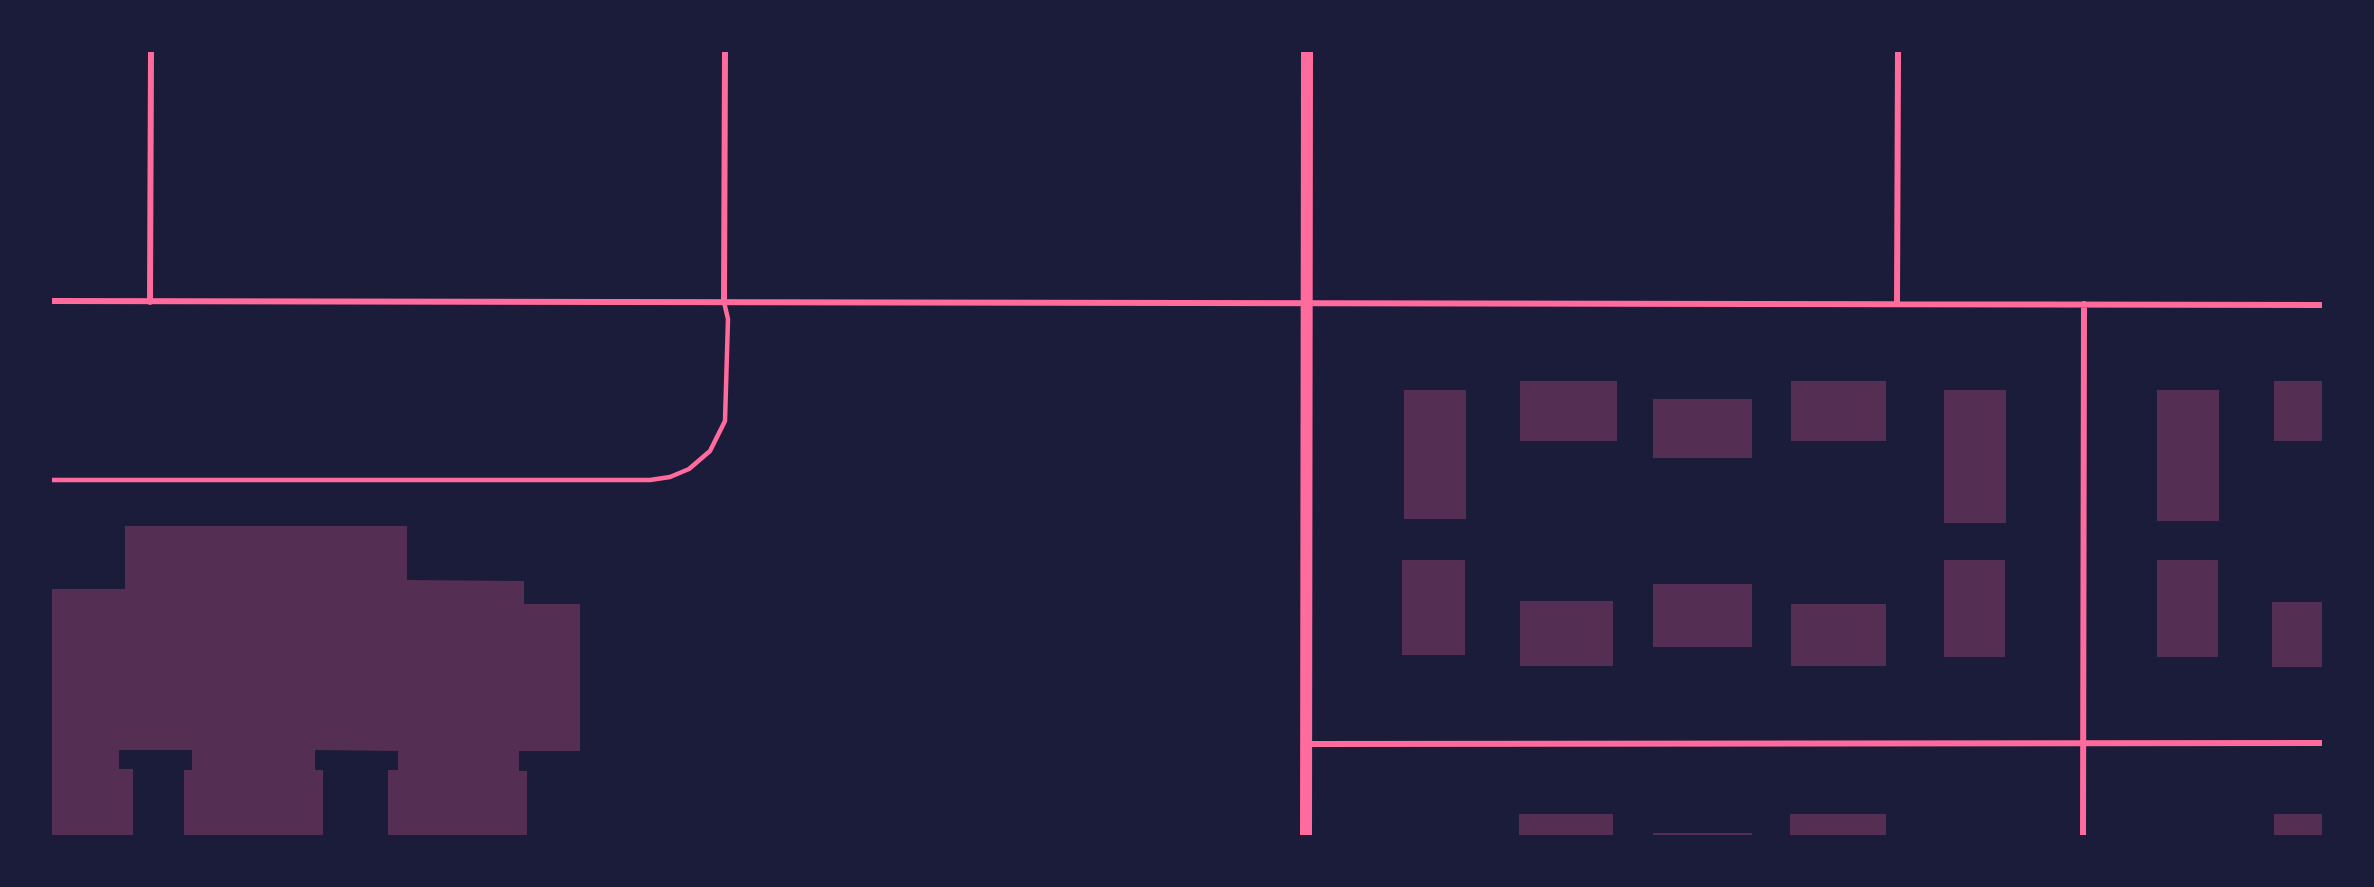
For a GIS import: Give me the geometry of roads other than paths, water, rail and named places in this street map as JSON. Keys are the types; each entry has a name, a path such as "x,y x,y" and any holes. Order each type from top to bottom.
{"main road":[{"path":"1306,836 1307,51"}],"street":[{"path":"150,302 152,51"},
{"path":"724,302 725,51"},
{"path":"1897,304 1898,51"},
{"path":"51,301 2323,304"},
{"path":"2083,836 2084,304"},
{"path":"1306,744 2323,743"}],"lane":[{"path":"51,480 650,480 670,477 689,469 710,451 725,421 728,319 724,302"}]}
